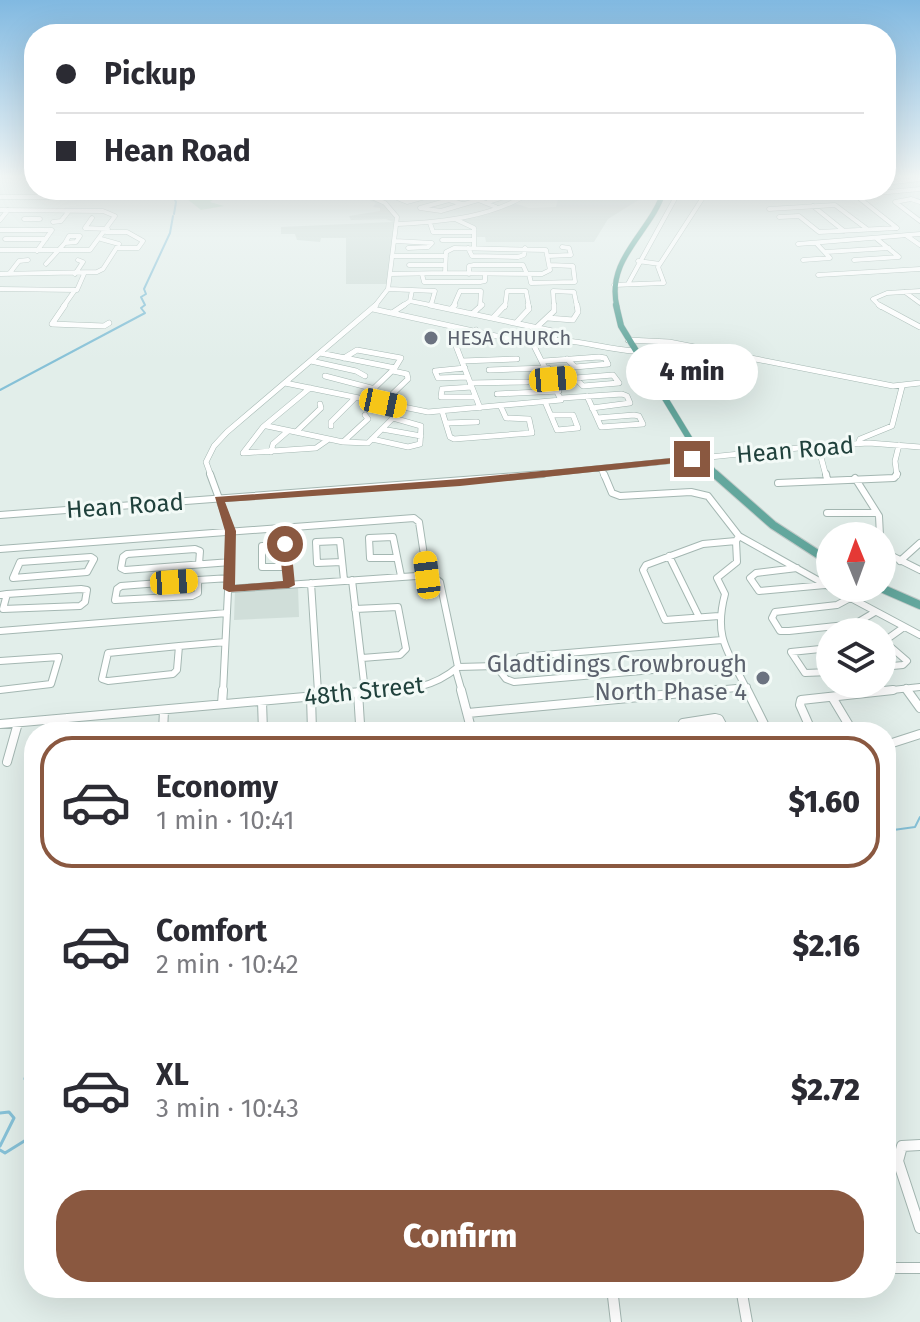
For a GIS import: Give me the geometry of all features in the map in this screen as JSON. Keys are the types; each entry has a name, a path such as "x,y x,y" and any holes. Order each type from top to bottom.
{"main road":[{"path":"637,237 623,256 614,285 616,310 634,351 702,458 725,486 755,512 816,553"},
{"path":"896,595 920,605"}],"street":[{"path":"117,248 138,248 143,241 135,237"},
{"path":"222,704 231,531 206,465 209,454 227,432 373,309 388,289 396,237"},
{"path":"390,274 547,273 550,265 544,249 525,248 524,255 518,257 472,256 474,237"},
{"path":"628,284 652,237"},
{"path":"614,285 664,283 658,267 678,237"},
{"path":"798,244 901,237"},
{"path":"5,239 46,239"},
{"path":"37,251 46,239"},
{"path":"0,250 90,250 101,239 118,242 103,269 84,274 0,274"},
{"path":"854,260 899,257 877,239"},
{"path":"442,240 474,240"},
{"path":"395,241 432,243 431,247 408,248"},
{"path":"46,264 64,243"},
{"path":"803,260 830,258 816,243"},
{"path":"548,256 571,255 569,248 562,247"},
{"path":"445,273 446,256 450,249 471,248"},
{"path":"826,252 889,248"},
{"path":"392,256 446,256"},
{"path":"8,274 19,261 28,260"},
{"path":"75,274 83,262 78,260"},
{"path":"638,261 660,264"},
{"path":"409,265 445,265"},
{"path":"469,274 469,266 474,265 523,265 531,283 575,282 573,266 550,265"},
{"path":"818,275 920,269"},
{"path":"59,280 63,274"},
{"path":"84,274 52,324 104,326 109,323"},
{"path":"397,289 399,274"},
{"path":"422,274 424,282 483,282 485,274"},
{"path":"0,289 75,290"},
{"path":"388,289 435,291 431,305"},
{"path":"410,301 412,290"},
{"path":"451,309 457,303 460,291 479,290 482,303 472,314"},
{"path":"493,318 505,307 507,291 526,291 530,307 516,323"},
{"path":"537,327 554,311 553,291 574,292 578,312 573,320 548,318"},
{"path":"920,291 879,294 873,299 881,307 920,327"},
{"path":"905,292 920,303"},
{"path":"392,313 410,301 557,332 554,338"},
{"path":"373,309 533,344 554,338 611,350 634,351"},
{"path":"476,330 456,346 480,408"},
{"path":"628,340 669,342 902,387 920,383"},
{"path":"285,383 403,408 442,411 559,401 560,394 533,344"},
{"path":"344,358 357,350 401,358 363,399"},
{"path":"320,353 407,374 407,380 383,403"},
{"path":"544,361 567,359 602,357 608,363 575,367 567,359"},
{"path":"517,359 435,371 441,379 527,382"},
{"path":"311,361 356,371 365,376"},
{"path":"489,370 548,368"},
{"path":"553,379 575,377 613,375 619,383 583,386 575,377"},
{"path":"325,376 375,389"},
{"path":"470,382 442,389 441,397 475,397"},
{"path":"858,444 860,439 892,426 902,387"},
{"path":"310,388 267,426 243,453 318,448 329,439"},
{"path":"497,394 622,394 627,396 630,403 592,408"},
{"path":"587,396 592,408 597,418 602,427 643,424 639,416 634,415 597,418"},
{"path":"331,426 331,422 355,398"},
{"path":"296,432 321,408 320,404"},
{"path":"546,404 551,415 558,430 578,428 572,415 551,415"},
{"path":"501,407 512,435"},
{"path":"267,426 361,445 372,439 403,408"},
{"path":"442,411 450,437 454,439 532,433 530,420 506,418"},
{"path":"343,442 368,419 365,415"},
{"path":"372,439 412,447 420,444 419,425 393,418"},
{"path":"446,423 477,422"},
{"path":"382,429 421,436"},
{"path":"271,452 275,442 288,431"},
{"path":"294,450 307,434"},
{"path":"778,483 897,476 895,461 899,445"},
{"path":"818,446 827,479"},
{"name":"Hean Road","path":"0,515 460,482 818,446 920,447"},
{"path":"601,468 612,493 620,496 691,492 708,496 737,538 816,579"},
{"path":"855,478 877,513 878,522"},
{"path":"827,513 877,513"},
{"name":"48th Street","path":"28,722 428,686 440,682 457,669 440,582 427,575 417,519 231,531"},
{"path":"0,549 231,531"},
{"path":"397,558 370,558 369,538 393,537 401,576"},
{"path":"719,616 665,620 643,570 646,565 703,544 737,538"},
{"path":"737,538 737,562 717,578 725,594 719,616 722,640 763,722"},
{"path":"342,562 317,563 316,542 339,540 355,609 362,658 360,722"},
{"path":"900,561 920,543"},
{"path":"288,567 264,568 262,546 285,544 288,567 289,585"},
{"path":"199,564 200,551 195,549 127,554 123,557 121,568 125,570 231,562"},
{"path":"669,556 674,560 699,617"},
{"path":"0,579 85,573 91,570 93,558 20,562 13,578"},
{"path":"896,559 920,570"},
{"path":"797,568 756,573 750,578 756,589 762,592 816,588"},
{"path":"229,589 427,575"},
{"path":"198,580 198,593 192,596 115,600 117,589 121,586 198,580 230,578"},
{"path":"311,583 313,722"},
{"path":"81,589 87,590 85,602 80,606 13,611 3,609 3,594 81,589"},
{"path":"843,602 771,615 779,630 784,632 855,624 875,612"},
{"path":"857,602 920,635"},
{"path":"355,609 398,607 406,649 400,655 362,658"},
{"path":"0,631 227,613"},
{"path":"896,633 904,627"},
{"path":"520,657 722,640"},
{"path":"179,646 177,670 173,674 108,681 102,679 108,653 179,646 225,642"},
{"path":"816,649 791,652 805,673 816,673"},
{"path":"896,652 907,661 896,666"},
{"path":"0,661 59,657 51,684 0,690"},
{"path":"470,722 457,669 496,666 506,679 514,682 734,663"},
{"path":"468,713 747,687"},
{"path":"896,689 920,687"},
{"path":"906,688 920,708"},
{"path":"808,722 799,701 824,698"},
{"path":"833,698 847,722"},
{"path":"262,701 263,722"},
{"path":"163,722 164,710"},
{"path":"66,722 67,718"},
{"path":"689,722 715,718 721,722"},
{"name":"48th Street","path":"0,724 24,722"},
{"path":"7,762 18,723"},
{"path":"896,742 920,734"},
{"path":"920,1145 902,1146 898,1161 920,1228"},
{"path":"896,1268 920,1268"},
{"path":"613,1298 616,1322"},
{"path":"743,1298 747,1322"}],"shaded area":[{"path":"296,237 394,237 387,284 346,284 346,238 321,238 320,242 297,240"},
{"path":"477,237 597,237 594,242 486,242 485,237"},
{"path":"298,586 299,617 234,620 235,591"}],"waterway":[{"path":"0,390 145,313 141,308 145,305 141,297 146,294 144,289 168,237"},
{"path":"896,830 915,827 920,817"},
{"path":"0,1113 9,1112 14,1118 0,1146"},
{"path":"0,1150 5,1153 24,1141"}],"place":[{"name":"HESA CHURCh","path":"431,338"},
{"name":"Gladtidings Crowbrough North Phase 4","path":"763,678"}],"route":[{"path":"285,544 289,585 229,589 231,531 219,499 460,482 692,459"}]}
